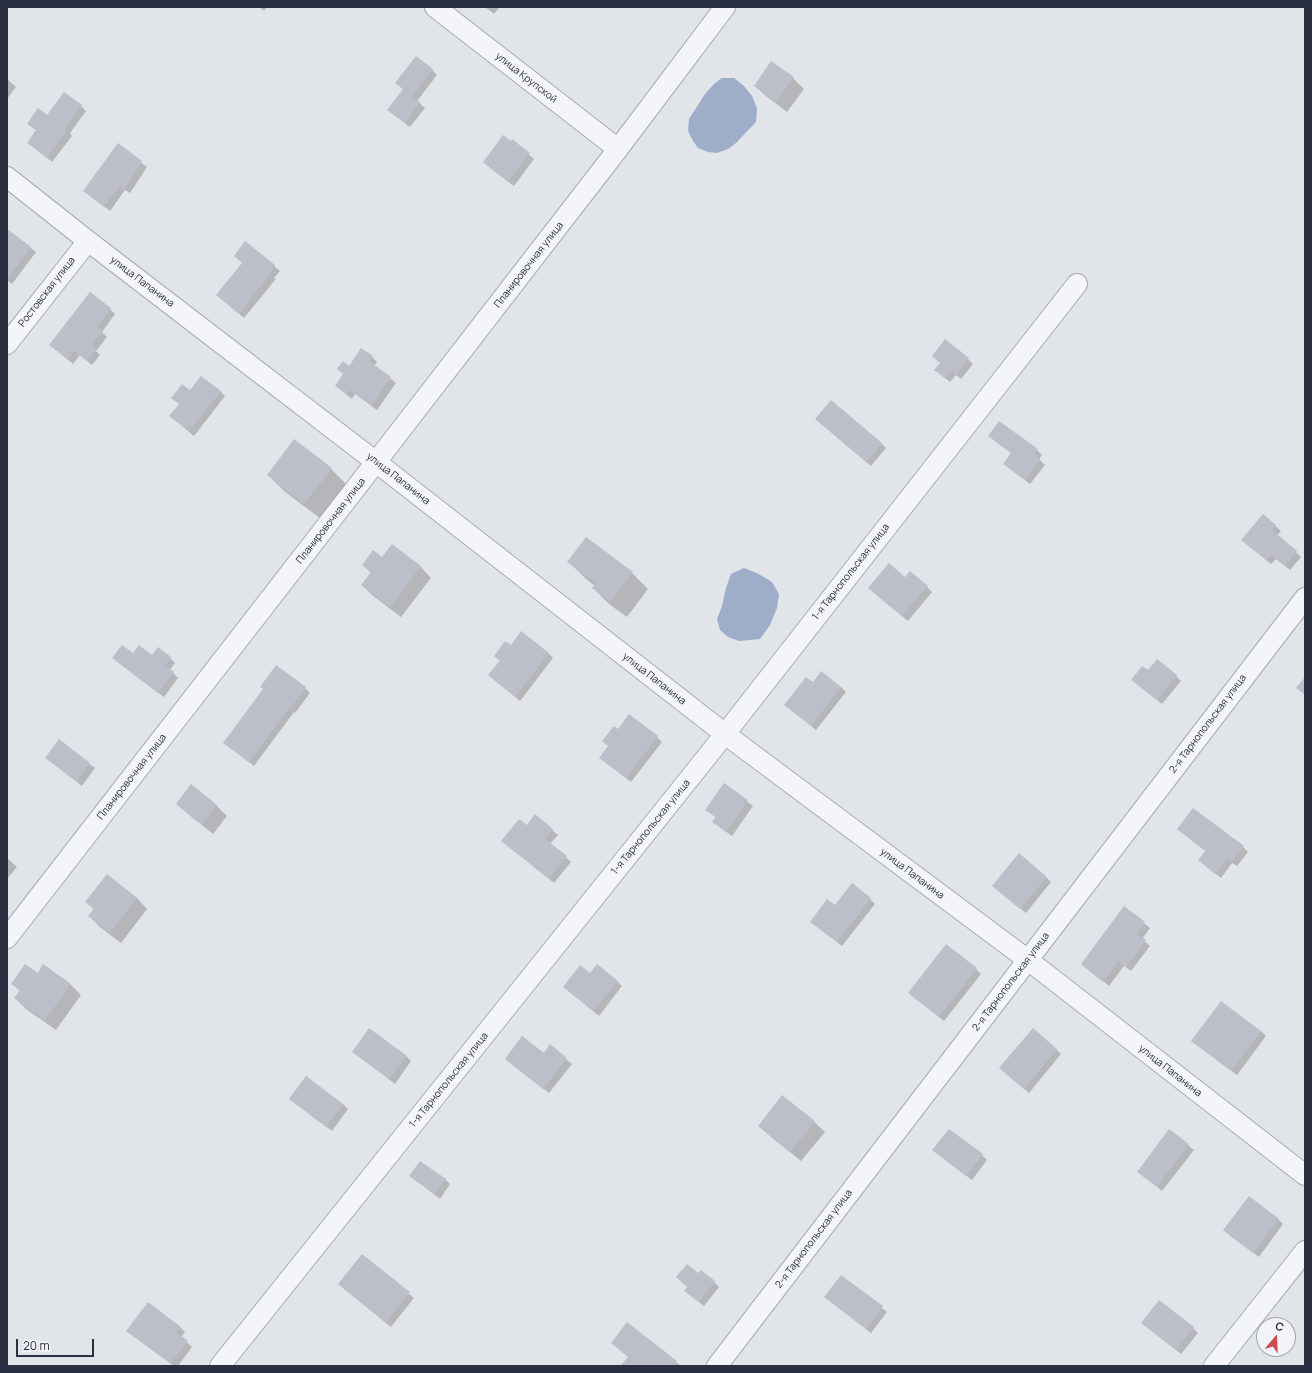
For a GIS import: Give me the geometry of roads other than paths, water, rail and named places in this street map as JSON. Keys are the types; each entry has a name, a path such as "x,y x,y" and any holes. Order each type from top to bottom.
{"street":[{"name":"улица Крупской","path":"435,7 618,149"},
{"name":"Планировочная улица","path":"7,938 618,149 725,7"},
{"name":"улица Папанина","path":"7,177 725,734 1028,960 1305,1175"},
{"name":"Ростовская улица","path":"7,344 88,241"},
{"name":"1-я Тарнопольская улица","path":"220,1366 725,734 1077,284"},
{"name":"2-я Тарнопольская улица","path":"717,1366 1305,598"},
{"path":"1214,1366 1305,1251"}],"water":[{"path":"722,78 734,78 744,86 752,96 757,108 756,122 736,143 728,149 717,153 708,152 698,148 693,141 688,131 689,119 705,94"},
{"path":"744,568 757,573 772,582 779,594 777,608 770,625 760,639 739,641 728,637 720,630 717,619 731,574"}]}
